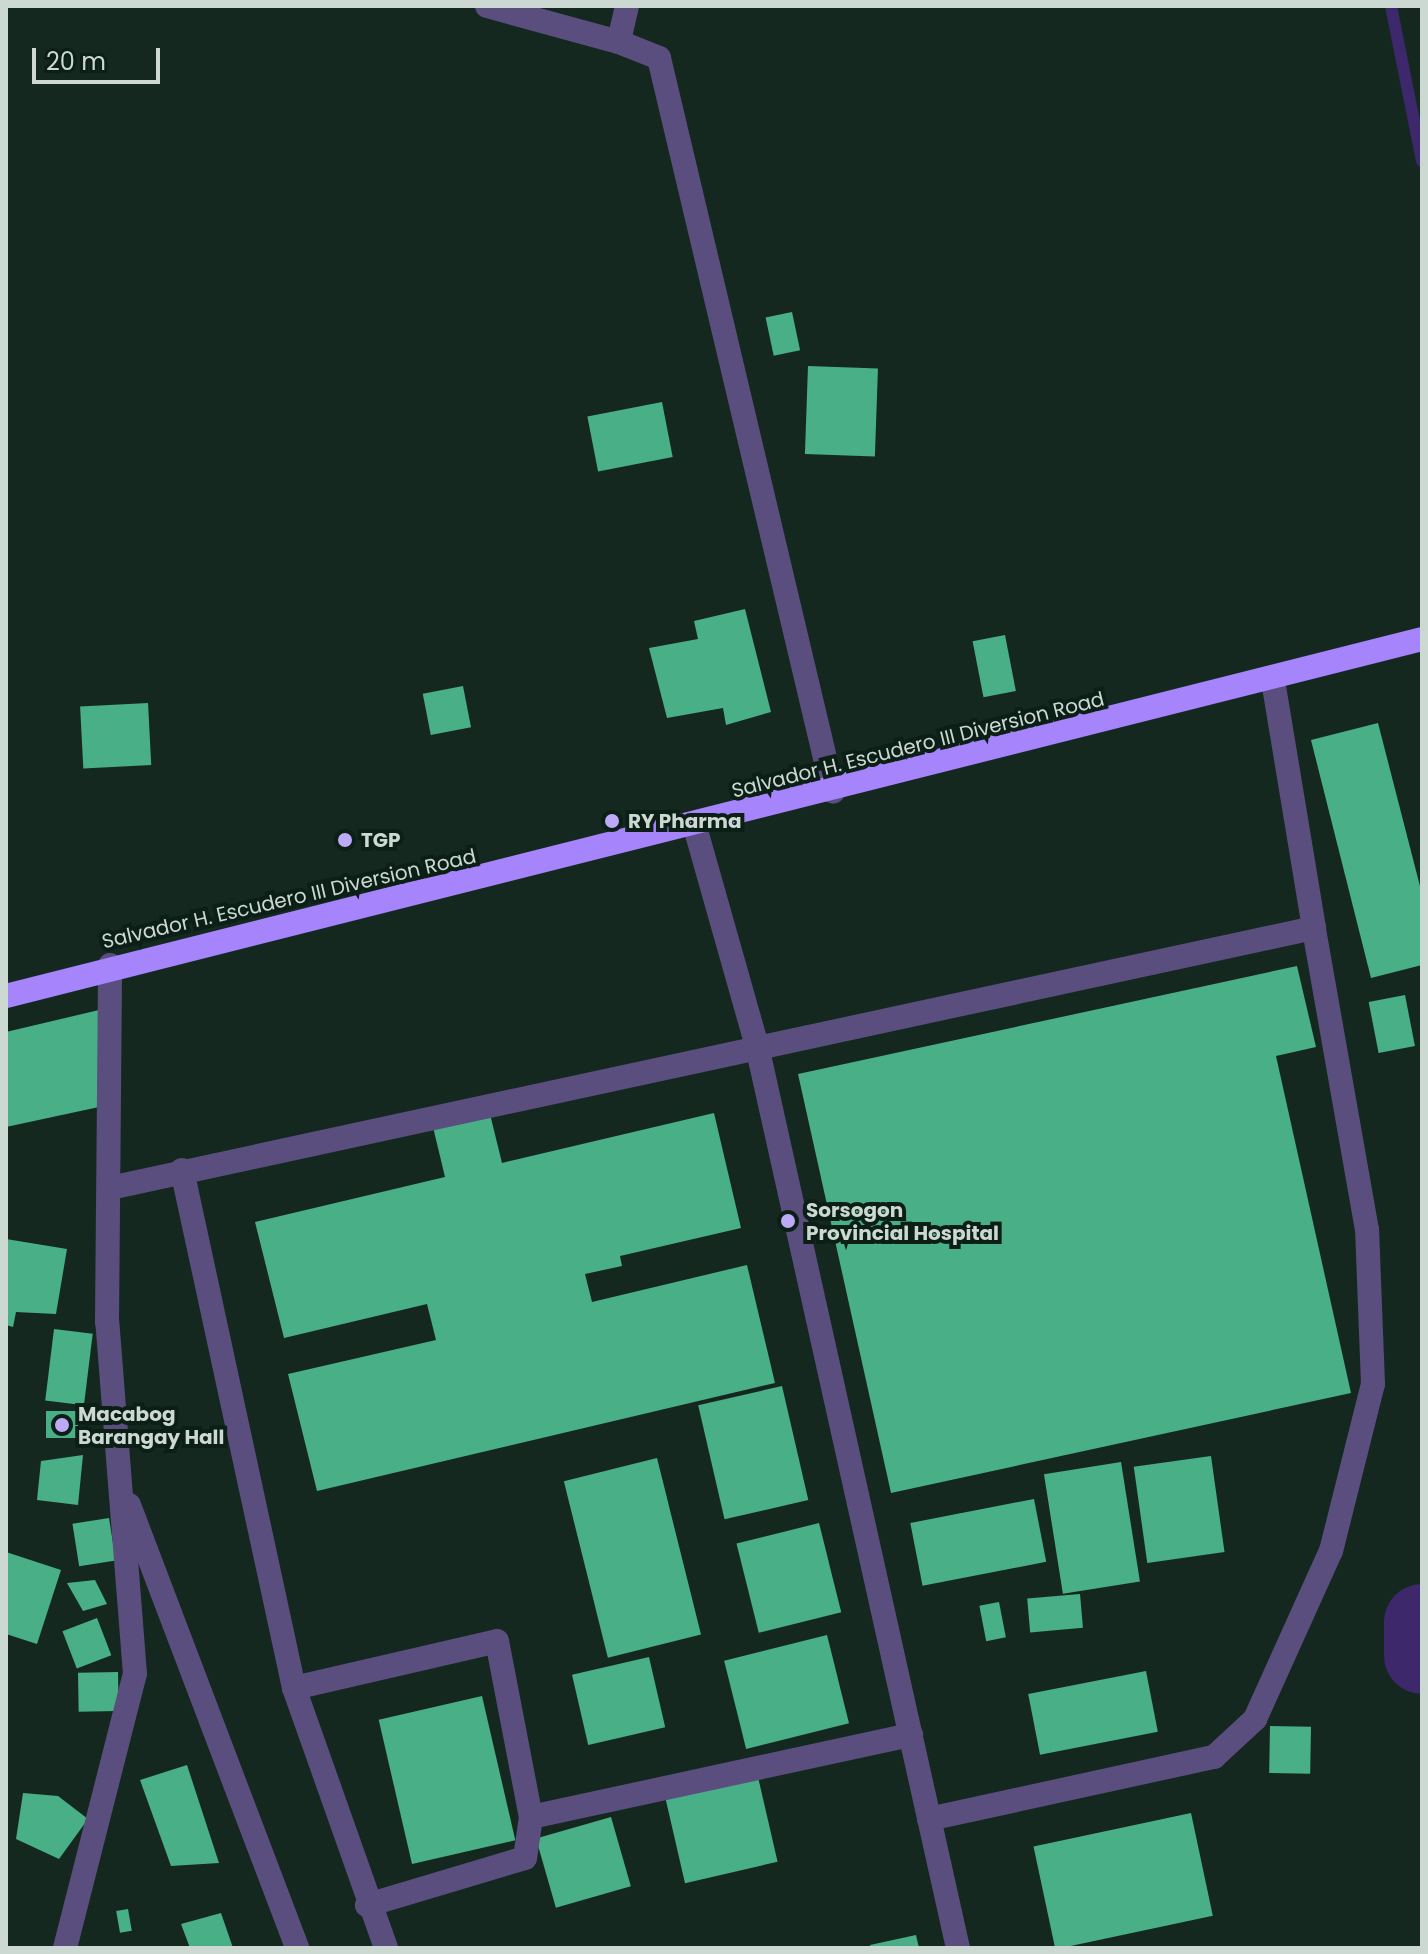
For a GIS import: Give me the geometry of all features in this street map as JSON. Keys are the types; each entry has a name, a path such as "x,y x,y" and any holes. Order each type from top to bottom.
{"highway":[{"name":"Salvador H. Escudero III Diversion Road","path":"6,996 110,965 695,827 1422,639"}],"street":[{"path":"487,6 619,42 659,58 833,792"},
{"path":"619,42 627,6"},
{"path":"929,1819 1214,1757 1255,1719 1331,1551 1372,1368 1367,1230 1273,680"},
{"path":"695,827 757,1046 958,1948"},
{"path":"110,1188 1314,928"},
{"path":"65,1948 135,1674 107,1322 110,965"},
{"path":"182,1170 294,1688 367,1905 386,1948"},
{"path":"118,1476 297,1948"},
{"path":"294,1688 497,1641 531,1817 525,1858 367,1905"},
{"path":"531,1817 911,1735"}],"building":[{"path":"792,312 800,350 774,356 766,318"},
{"path":"808,366 878,368 875,456 805,454"},
{"path":"662,402 673,457 598,471 587,417"},
{"path":"745,609 771,712 726,725 723,708 667,718 649,648 698,639 694,621"},
{"path":"1005,635 1016,691 983,697 973,641"},
{"path":"463,686 471,727 431,735 423,694"},
{"path":"148,703 151,765 83,768 80,707"},
{"path":"1378,723 1422,894 1422,965 1371,978 1311,740"},
{"path":"1297,966 1316,1047 1276,1056 1351,1393 891,1493 798,1074"},
{"path":"1405,995 1415,1046 1379,1053 1369,1002"},
{"path":"99,1010 99,1107 6,1127 6,1032"},
{"path":"714,1113 741,1228 620,1256 622,1266 585,1274 592,1302 747,1265 775,1383 317,1491 288,1374 436,1340 427,1304 284,1338 255,1222 445,1177 433,1127 490,1114 502,1163"},
{"path":"6,1239 67,1249 56,1314 16,1312 13,1327 6,1325"},
{"path":"54,1329 93,1334 84,1405 45,1400"},
{"path":"782,1386 808,1500 725,1519 698,1405"},
{"name":"Macabog Barangay Hall","path":"46,1411 78,1411 78,1438 46,1438"},
{"path":"83,1455 78,1505 37,1500 41,1461"},
{"path":"1211,1456 1224,1552 1147,1563 1134,1467"},
{"path":"657,1458 701,1635 608,1658 564,1481"},
{"path":"1121,1462 1140,1582 1063,1594 1044,1474"},
{"path":"1034,1499 1046,1562 923,1586 910,1523"},
{"path":"109,1518 116,1560 79,1566 72,1524"},
{"path":"819,1523 841,1612 759,1633 737,1544"},
{"path":"6,1552 61,1570 37,1644 6,1634"},
{"path":"95,1580 107,1604 83,1611 67,1583"},
{"path":"1080,1594 1083,1628 1030,1632 1027,1599"},
{"path":"999,1602 1006,1637 986,1641 979,1606"},
{"path":"97,1618 111,1655 77,1669 62,1631"},
{"path":"827,1635 849,1723 746,1749 724,1661"},
{"path":"649,1657 665,1727 588,1745 572,1675"},
{"path":"1146,1671 1158,1732 1040,1755 1028,1694"},
{"path":"118,1672 119,1711 79,1712 78,1673"},
{"path":"482,1696 515,1840 412,1864 379,1720"},
{"path":"1270,1726 1311,1727 1310,1774 1269,1773"},
{"path":"187,1765 219,1863 171,1866 140,1780"},
{"path":"758,1777 778,1862 685,1883 665,1798"},
{"path":"23,1793 58,1796 88,1819 59,1859 16,1839"},
{"path":"1191,1813 1213,1916 1055,1948 1034,1846"},
{"path":"611,1817 631,1886 556,1908 536,1838"},
{"path":"128,1909 132,1931 120,1933 116,1911"},
{"path":"221,1913 233,1948 190,1948 181,1924"},
{"path":"916,1935 919,1948 871,1948 870,1945"}],"waterway":[{"path":"1391,6 1422,161"},
{"path":"1422,1622 1422,1656"}],"place":[{"name":"RY Pharma","path":"612,821"},
{"name":"TGP","path":"345,840"},
{"name":"Sorsogon Provincial Hospital","path":"788,1221"},
{"name":"Macabog Barangay Hall","path":"62,1425"}]}
